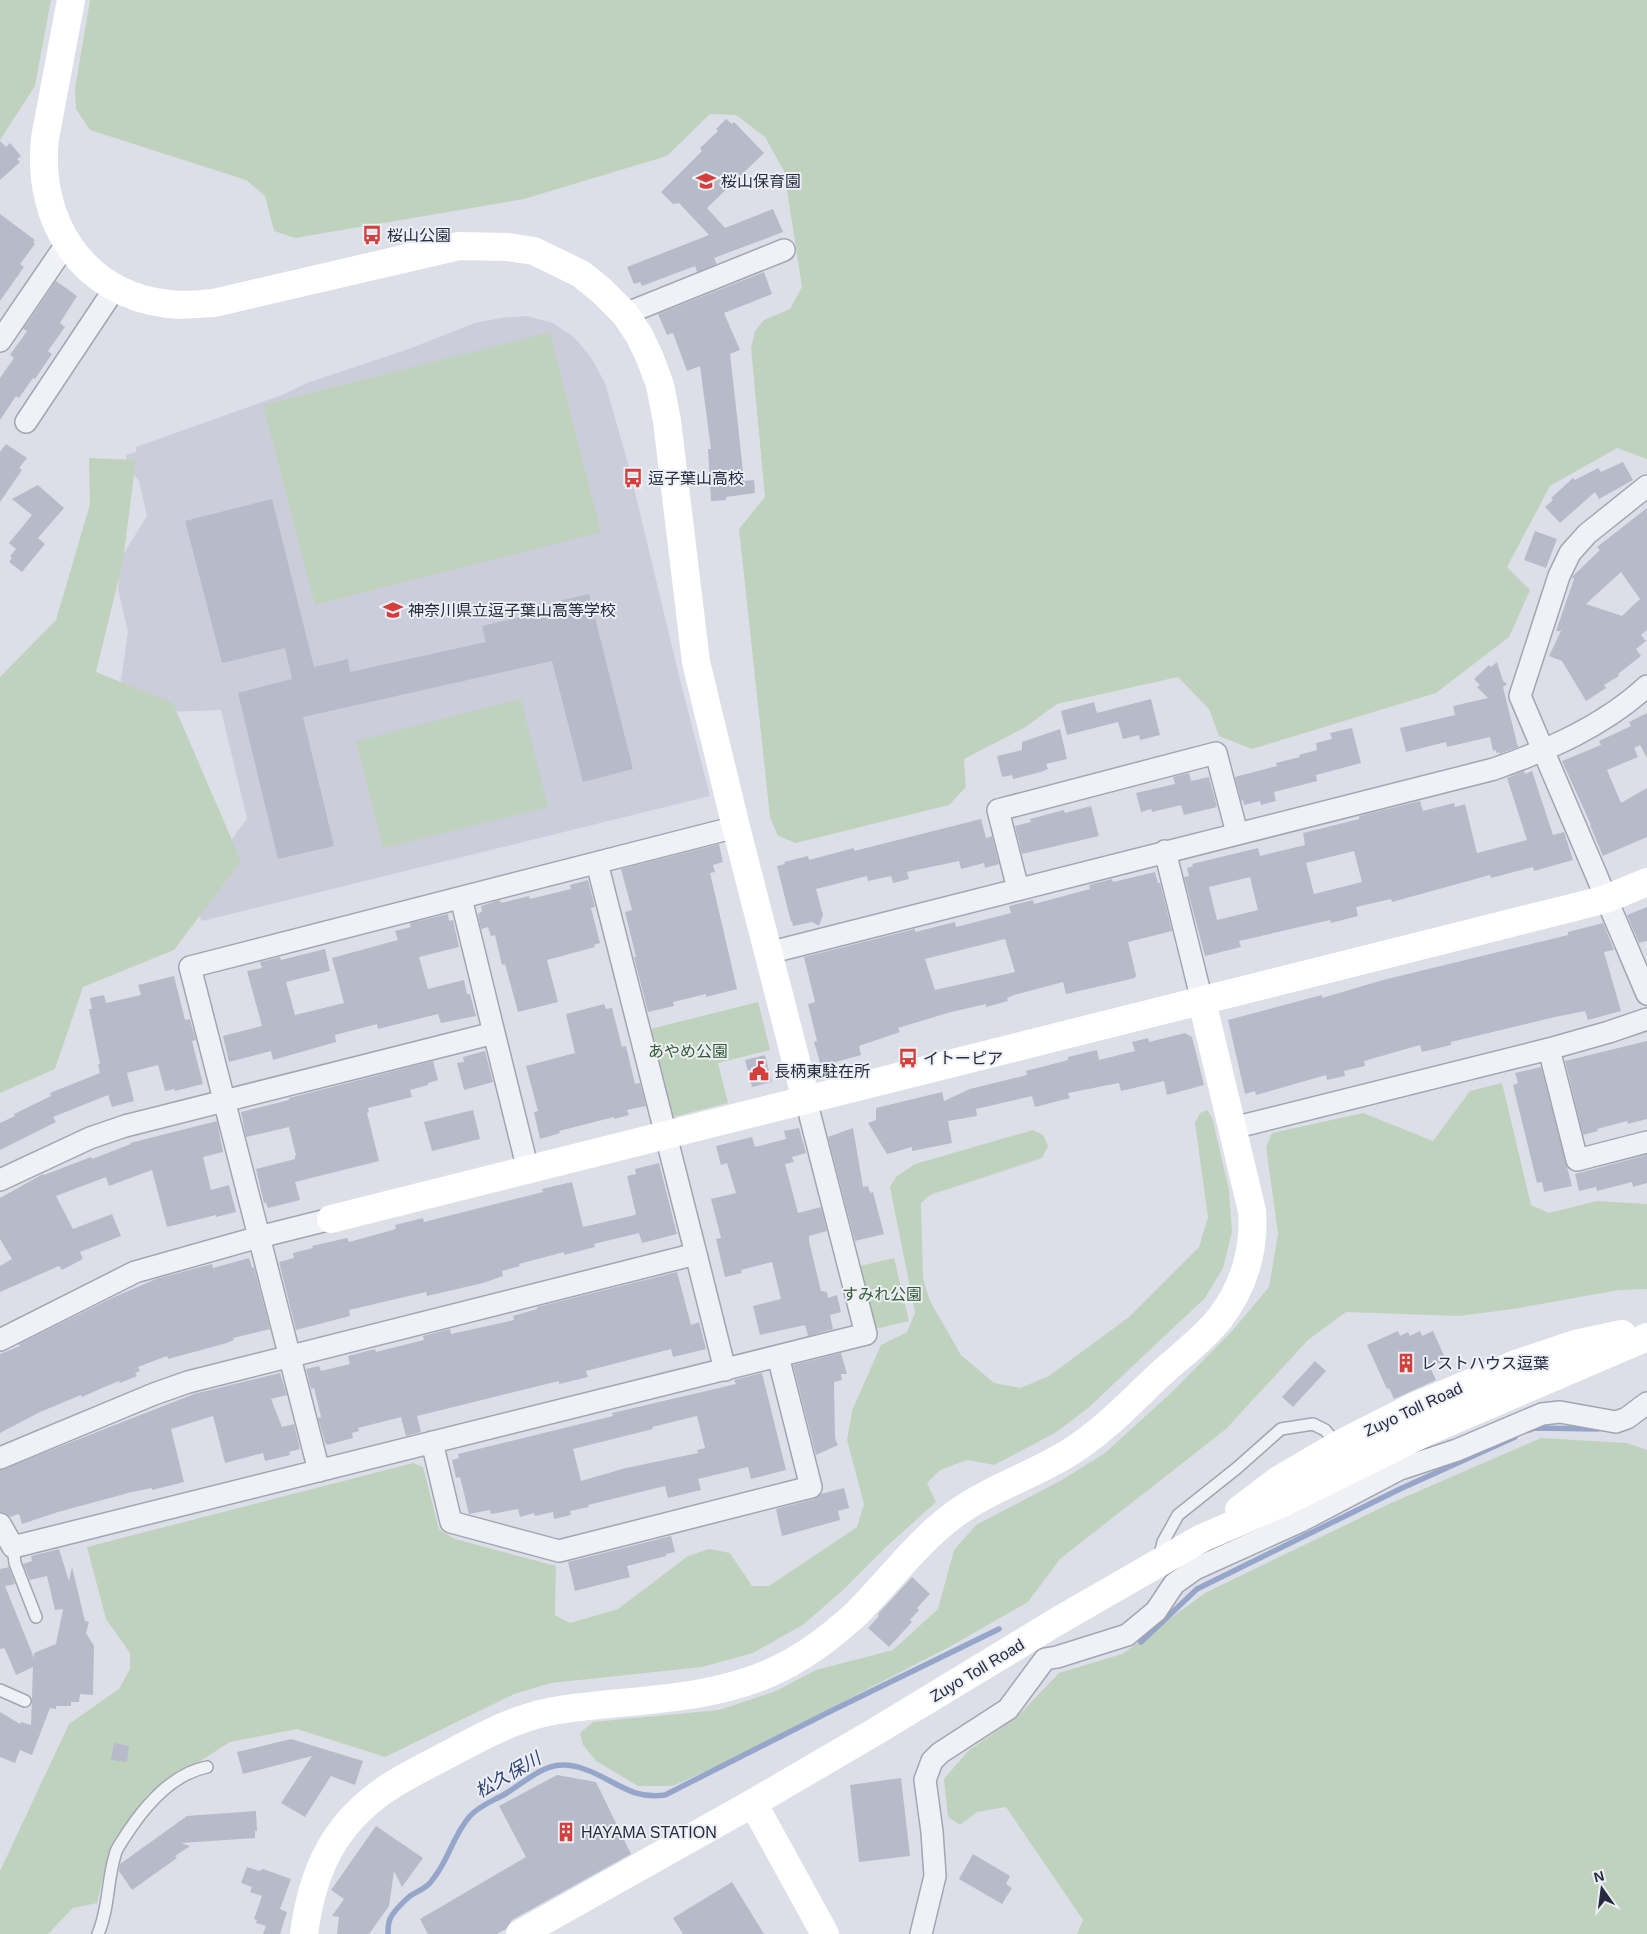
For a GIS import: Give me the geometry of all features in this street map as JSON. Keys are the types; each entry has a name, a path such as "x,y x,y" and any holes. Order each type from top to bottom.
{"street":[{"path":"0,1524 13,1547 866,1334 736,828 696,662 667,421 660,386 639,335 625,314 602,291 581,274 534,251 508,247 459,246 214,303 166,304 147,300 105,283 85,266 62,236 48,200 43,170 43,154 71,0"},
{"path":"0,341 67,243"},
{"path":"625,314 784,250"},
{"path":"26,422 114,288"},
{"path":"1647,486 1587,534 1564,562 1520,696 1647,994"},
{"path":"768,953 1494,769 1543,752 1607,716 1647,686"},
{"path":"1018,889 998,810 1216,754 1237,833"},
{"path":"319,1471 190,967 736,828"},
{"path":"304,1934 309,1902 315,1883 334,1840 363,1807 390,1787 486,1734 530,1716 558,1710 707,1692 744,1683 775,1671 802,1656 826,1640 852,1617 906,1559 954,1515 985,1496 1070,1452 1105,1426 1219,1320 1239,1287 1248,1263 1253,1226 1252,1211 1165,852"},
{"path":"597,863 725,1370"},
{"path":"0,1340 135,1272 259,1237 1606,898 1647,882"},
{"path":"460,898 528,1170"},
{"path":"1233,1128 1550,1048 1609,1032 1647,1018"},
{"path":"0,1180 90,1138 125,1126 494,1034"},
{"path":"1550,1048 1577,1160 1647,1142"},
{"path":"0,1458 154,1394 188,1382 696,1254"},
{"name":"Zuyo Toll Road","path":"1202,1538 1280,1479 1338,1445 1413,1407 1516,1364 1575,1344 1647,1330"},
{"name":"Zuyo Toll Road","path":"520,1934 753,1803 1056,1622 1202,1538 1282,1503 1426,1432 1647,1337"},
{"path":"432,1442 451,1522 559,1551 569,1549 811,1487 778,1356"},
{"path":"921,1934 935,1876 932,1832 925,1788 929,1767 940,1753 1008,1709 1045,1659 1127,1635 1156,1611 1174,1584 1189,1573 1302,1521 1400,1469 1457,1450 1542,1414 1560,1412 1616,1422 1627,1418 1647,1403"},
{"path":"753,1803 825,1934"}],"lane":[{"path":"1158,1563 1163,1542 1178,1515 1237,1468 1281,1429 1313,1424 1325,1430 1338,1445"},
{"path":"13,1547 15,1563 36,1617"},
{"path":"0,1690 25,1701"},
{"path":"98,1934 103,1923 115,1853 134,1822 156,1795 195,1770 207,1767"}],"shaded area":[{"name":"神奈川県立逗子葉山高等学校","path":"527,316 553,323 575,338 592,359 605,383 629,467 710,796 202,921 189,895 247,819 221,710 116,714 128,632 118,589 121,558 147,516 139,481 127,467 126,455 136,452 136,447 282,395 307,383 406,350 475,323"}],"green space":[{"path":"0,0 51,0 35,86 0,140"},
{"path":"90,0 1647,0 1647,459 1617,448 1550,486 1507,567 1530,590 1509,637 1436,693 1252,749 1219,736 1209,709 1178,677 1057,704 1024,728 964,759 966,787 949,805 796,843 778,836 770,817 739,529 765,497 751,348 755,331 764,320 790,309 802,287 784,171 765,137 736,115 710,114 667,156 524,199 295,238 274,231 265,196 246,180 90,130 76,109 75,89"},
{"path":"550,332 601,532 315,605 263,405"},
{"path":"89,458 136,460 123,561 96,672 173,703 241,861 174,950 83,987 55,1069 0,1093 0,677 56,620 90,504"},
{"path":"521,699 548,807 383,848 356,741"},
{"name":"あやめ公園","path":"758,1002 770,1050 718,1063 728,1103 673,1117 650,1029"},
{"path":"1502,1083 1531,1205 1549,1213 1597,1201 1647,1204 1647,1289 1619,1290 1513,1309 1459,1316 1346,1312 1308,1340 1226,1429 1060,1559 1028,1602 949,1647 728,1761 673,1786 638,1786 596,1761 583,1745 580,1733 593,1722 719,1710 776,1691 816,1670 893,1650 938,1609 954,1550 976,1525 1062,1480 1105,1453 1173,1391 1232,1331 1269,1287 1278,1234 1266,1147 1272,1133 1363,1113 1433,1141 1470,1091"},
{"path":"1207,1110 1212,1117 1229,1190 1232,1232 1223,1268 1205,1298 1087,1409 1055,1433 994,1465 967,1460 940,1470 927,1483 936,1502 804,1624 753,1653 702,1667 551,1683 514,1694 385,1757 297,1729 230,1742 147,1795 109,1852 97,1903 73,1908 48,1934 0,1934 0,1871 69,1724 119,1689 130,1669 130,1653 106,1619 87,1547 413,1463 423,1467 439,1529 455,1539 556,1566 555,1615 570,1623 618,1609 688,1556 709,1549 730,1553 752,1586 769,1586 857,1527 864,1504 847,1440 852,1411 881,1345 907,1332 915,1313 890,1187 896,1177 915,1164 1033,1130 1043,1135 1048,1146 1042,1158 930,1195 921,1203 923,1279 930,1301 961,1355 994,1383 1020,1388 1049,1376 1129,1317 1199,1247 1208,1217 1195,1123 1200,1113"},
{"name":"すみれ公園","path":"894,1258 909,1321 871,1330 856,1267"},
{"path":"1541,1438 1627,1443 1647,1450 1647,1934 1077,1934 1083,1920 1006,1807 977,1812 960,1825 948,1817 944,1779 968,1751 1018,1716 1059,1673 1122,1654 1205,1593 1389,1504"}],"building":[{"path":"726,119 732,124 734,122 764,153 707,208 725,228 773,209 783,232 714,258 717,264 697,272 695,266 642,286 640,282 634,284 627,267 709,235 679,203 673,204 661,192 702,151 700,148 718,131 716,129"},
{"path":"0,141 6,147 10,143 21,156 17,159 20,162 0,180"},
{"path":"0,214 35,240 33,242 35,244 20,264 24,267 0,301"},
{"path":"764,272 772,294 724,313 740,350 730,354 744,481 754,480 755,493 726,497 726,500 711,501 708,449 711,449 700,366 687,371 673,333 667,335 658,314"},
{"path":"56,281 77,296 60,323 65,327 48,351 52,354 35,379 33,378 19,398 16,396 0,420 0,378 14,358 10,355 27,331 23,329"},
{"path":"6,444 27,458 19,468 22,470 0,502 0,452"},
{"path":"1623,462 1633,480 1599,499 1595,492 1560,523 1545,507 1553,500 1551,498 1573,478 1575,480 1598,468 1601,472"},
{"path":"38,485 64,508 38,538 45,544 22,572 9,562 12,558 10,556 16,549 9,543 32,515 12,499"},
{"path":"272,499 314,667 348,659 350,672 486,642 482,626 561,608 559,601 589,594 633,769 583,782 552,661 303,717 334,846 278,859 238,693 292,679 285,648 222,663 185,521"},
{"path":"1647,508 1647,630 1641,635 1646,641 1636,649 1641,656 1618,674 1619,676 1604,685 1606,688 1586,701 1562,661 1549,656 1561,631 1556,631 1574,579 1572,577 1600,550 1597,547","holes":["1621,572 1640,599 1622,616 1586,604"]},
{"path":"1535,531 1557,539 1546,568 1524,560"},
{"path":"1497,662 1503,681 1507,684 1503,687 1518,747 1499,754 1499,752 1496,753 1496,750 1493,751 1490,737 1447,747 1446,742 1406,752 1400,728 1455,715 1453,706 1488,698 1477,687 1480,685 1474,679 1489,665 1491,667"},
{"path":"1151,699 1160,735 1140,740 1139,735 1123,739 1118,722 1067,735 1061,711 1094,702 1097,713"},
{"path":"1647,713 1647,758 1640,745 1634,748 1638,757 1607,770 1621,803 1647,788 1647,837 1603,856 1562,761 1601,745 1599,741 1631,726 1629,722"},
{"path":"1352,728 1361,763 1316,775 1317,781 1274,792 1276,801 1261,805 1260,801 1244,805 1243,800 1241,801 1235,777 1277,766 1276,763 1300,757 1299,755 1317,750 1316,743 1332,739 1330,733"},
{"path":"1060,729 1067,759 1046,764 1048,769 1041,772 1013,779 1012,775 1002,777 997,756 1022,750 1022,742"},
{"path":"1524,771 1525,774 1532,771 1553,835 1564,832 1573,860 1534,871 1533,867 1491,878 1490,875 1392,902 1391,899 1356,907 1358,916 1331,923 1330,920 1239,941 1241,947 1205,956 1184,877 1189,876 1187,868 1193,866 1192,864 1258,848 1260,856 1305,845 1303,833 1359,819 1359,816 1420,801 1423,811 1454,803 1455,807 1465,804 1477,853 1527,840 1507,778","holes":["1354,851 1362,882 1314,894 1306,863","1250,877 1258,910 1217,920 1209,887"]},
{"path":"1189,773 1191,781 1209,777 1217,807 1184,815 1181,805 1152,812 1151,809 1141,812 1136,793 1175,784 1173,777"},
{"path":"1091,806 1099,836 1022,854 1015,826 1031,822 1030,819 1064,810 1065,813"},
{"path":"981,819 986,838 992,836 999,864 985,868 984,863 961,869 959,861 907,872 909,879 893,883 891,876 868,881 867,876 816,889 823,915 819,926 812,922 793,926 777,866 785,864 784,862 808,856 809,860 854,848 854,851"},
{"path":"719,844 723,862 713,865 715,872 710,873 737,989 706,997 706,994 673,1002 674,1006 648,1012 625,912 632,910 621,869"},
{"path":"1155,872 1158,883 1160,883 1172,931 1128,942 1136,975 1135,978 1066,994 1063,982 1014,995 1007,998 1008,1001 986,1007 986,1004 951,1012 898,1028 900,1032 859,1046 861,1055 821,1066 814,1042 817,1041 808,1004 815,1002 804,957 915,929 915,932 955,922 956,927 1011,913 1009,906 1033,900 1034,904 1090,889 1089,885 1112,879 1113,882","holes":["1005,939 1015,972 935,990 925,959"]},
{"path":"588,880 595,907 591,908 600,943 594,945 595,947 547,960 558,1002 518,1012 505,964 502,965 495,935 491,936 488,927 481,929 478,914 482,911 481,906 500,900 501,903 529,896 530,899 571,889 570,885"},
{"path":"1647,907 1647,941 1639,943 1627,915"},
{"path":"448,914 449,921 453,920 459,947 419,957 428,989 464,980 467,994 470,994 476,1016 441,1023 438,1014 378,1029 377,1024 335,1035 336,1042 273,1060 271,1051 229,1062 223,1036 262,1026 247,971 262,968 260,962 280,957 281,960 325,949 330,971 286,982 295,1015 344,1003 332,958 398,940 395,931 411,927 410,923"},
{"path":"1603,923 1614,950 1604,952 1621,1011 1588,1020 1585,1011 1555,1017 1451,1042 1451,1045 1422,1052 1420,1045 1364,1061 1365,1066 1344,1071 1345,1076 1327,1080 1326,1075 1256,1095 1255,1091 1245,1094 1228,1020 1568,935 1568,932"},
{"path":"174,976 185,1020 190,1019 196,1040 192,1041 203,1084 175,1091 174,1089 165,1091 158,1065 127,1073 134,1101 112,1107 108,1095 53,1117 56,1122 0,1150 0,1123 51,1096 50,1093 100,1073 98,1064 100,1064 89,1009 92,1009 90,998 104,995 106,1003 141,995 138,985"},
{"path":"604,1004 606,1009 612,1008 622,1047 626,1046 635,1084 640,1083 646,1106 627,1110 629,1115 559,1131 560,1133 540,1139 534,1112 538,1111 526,1066 575,1053 566,1014"},
{"path":"1185,1033 1192,1037 1204,1085 1167,1095 1164,1081 1121,1091 1119,1083 1068,1093 1070,1098 1035,1107 1032,1096 976,1109 977,1116 948,1121 952,1143 912,1151 912,1147 887,1154 868,1123 876,1120 876,1108 942,1092 944,1101 970,1089 1027,1075 1026,1071 1068,1060 1068,1057 1097,1050 1099,1060 1135,1051 1132,1042 1148,1038 1149,1042"},
{"path":"1647,1041 1647,1119 1628,1124 1627,1121 1583,1135 1565,1061"},
{"path":"485,1051 493,1082 464,1090 457,1063 464,1062 463,1057"},
{"name":"長柄東駐在所","path":"765,1055 772,1082 752,1087 745,1060"},
{"path":"433,1061 438,1080 410,1090 412,1097 368,1108 369,1112 367,1113 379,1161 295,1182 300,1200 268,1208 266,1203 264,1203 256,1169 295,1159 296,1155 289,1127 246,1137 241,1112"},
{"path":"1541,1067 1572,1186 1544,1192 1542,1182 1537,1183 1513,1085 1518,1083 1515,1073"},
{"path":"473,1110 480,1139 432,1151 424,1122"},
{"path":"217,1121 223,1152 203,1157 211,1190 229,1185 236,1212 167,1227 152,1170 109,1186 106,1177 56,1196 73,1229 112,1214 121,1236 80,1252 83,1259 62,1270 59,1266 0,1292 0,1266 12,1259 0,1239 0,1198 43,1174 91,1157 92,1159 130,1143"},
{"path":"799,1128 806,1153 792,1157 794,1162 785,1164 798,1213 821,1207 827,1231 809,1236 809,1241 821,1291 827,1292 828,1298 837,1295 841,1312 830,1315 833,1329 808,1336 805,1325 760,1335 753,1306 781,1299 772,1262 741,1270 742,1273 725,1277 716,1239 721,1238 711,1199 736,1193 727,1163 721,1165 716,1146 752,1137 755,1147 786,1139 784,1131"},
{"path":"853,1128 863,1187 868,1186 870,1193 873,1192 884,1234 855,1241 828,1137"},
{"path":"1647,1155 1647,1183 1633,1187 1632,1182 1597,1191 1596,1187 1579,1191 1575,1174"},
{"path":"659,1163 677,1234 642,1243 639,1233 594,1244 595,1247 564,1255 564,1252 519,1264 520,1266 502,1271 503,1276 483,1283 427,1296 426,1292 349,1310 350,1316 296,1330 279,1262 294,1258 293,1253 313,1248 312,1246 347,1238 349,1242 396,1229 395,1225 423,1218 424,1222 543,1192 542,1189 572,1182 583,1227 635,1215 627,1176 636,1174 635,1169"},
{"path":"249,1258 252,1268 254,1267 270,1329 233,1338 234,1340 227,1343 168,1359 167,1356 138,1367 140,1371 135,1373 137,1376 120,1383 119,1381 82,1397 81,1395 40,1412 0,1433 0,1354 20,1346 19,1344 112,1298 156,1279 212,1264 213,1268"},
{"path":"677,1272 691,1325 699,1322 706,1349 673,1357 671,1349 586,1371 588,1377 559,1384 559,1381 417,1416 421,1432 406,1436 401,1417 358,1428 359,1431 352,1433 353,1438 327,1445 325,1442 318,1418 321,1417 314,1388 311,1389 306,1369 319,1366 321,1371 350,1364 348,1356 375,1349 376,1352 424,1340 423,1336 450,1329 451,1334 514,1320 513,1316 537,1309 537,1307"},
{"name":"レストハウス逗葉","path":"1398,1331 1400,1336 1408,1332 1410,1336 1420,1331 1422,1336 1433,1331 1446,1360 1430,1367 1436,1380 1394,1399 1389,1388 1387,1389 1367,1345"},
{"path":"841,1353 847,1374 841,1374 842,1380 834,1382 835,1438 838,1445 816,1455 793,1365"},
{"path":"1315,1361 1326,1371 1293,1407 1282,1397"},
{"path":"280,1373 287,1395 271,1399 282,1427 294,1424 300,1449 289,1452 290,1455 265,1461 263,1453 225,1463 213,1416 171,1429 184,1482 152,1490 152,1488 132,1492 22,1524 19,1514 10,1517 6,1513 0,1512 0,1470 194,1394"},
{"path":"762,1373 786,1470 751,1479 748,1467 698,1479 701,1490 668,1498 665,1486 588,1505 589,1507 570,1511 571,1515 554,1519 553,1512 535,1516 534,1513 520,1517 518,1509 491,1514 490,1510 469,1514 460,1477 456,1478 452,1460 459,1458 458,1454 613,1416 612,1413 736,1384 734,1380","holes":["697,1416 705,1448 697,1450 698,1453 626,1468 581,1481 573,1449"]},
{"path":"844,1488 849,1508 838,1511 840,1520 782,1536 776,1509 814,1499 821,1494"},
{"path":"671,1536 675,1552 627,1566 630,1577 575,1591 568,1562"},
{"path":"59,1549 69,1581 72,1567 85,1621 89,1622 86,1633 94,1646 93,1695 80,1694 79,1702 71,1702 71,1706 56,1706 56,1709 50,1708 32,1755 20,1750 15,1763 0,1757 0,1712 20,1724 21,1722 31,1725 33,1667 16,1675 6,1651 4,1648 0,1649 0,1569 9,1567 15,1584 5,1586 34,1658 34,1653 56,1644 63,1609 55,1610 47,1576 30,1580 23,1564 32,1561 31,1556"},
{"path":"912,1577 930,1594 917,1608 919,1610 910,1620 912,1622 889,1647 868,1628 879,1616 878,1614"},
{"path":"291,1739 363,1761 355,1785 331,1776 305,1817 281,1803 312,1756 243,1774 237,1752"},
{"path":"114,1743 129,1746 127,1762 111,1760"},
{"name":"HAYAMA STATION","path":"557,1775 596,1782 631,1854 512,1920 506,1929 497,1934 428,1934 420,1919 526,1857 499,1806"},
{"path":"901,1778 910,1856 859,1862 850,1785"},
{"path":"256,1811 257,1831 255,1831 255,1838 181,1843 190,1846 175,1856 177,1858 132,1890 119,1871 120,1864 187,1816"},
{"path":"376,1826 423,1858 402,1887 394,1871 389,1906 369,1934 337,1934 339,1917 332,1916 344,1899 331,1890"},
{"path":"973,1854 1010,1876 1006,1884 1012,1888 1002,1904 959,1879"},
{"path":"247,1867 259,1871 263,1869 291,1879 280,1909 287,1912 280,1934 263,1934 266,1926 256,1923 257,1920 254,1919 262,1896 250,1892 252,1887 241,1883"},
{"path":"732,1882 764,1934 683,1934 673,1918"}],"waterway":[{"path":"1530,1430 1534,1428 1598,1429"},
{"path":"1141,1642 1197,1589 1400,1489 1515,1437"},
{"name":"松久保川","path":"388,1934 389,1922 394,1913 410,1896 431,1881 442,1865 460,1829 470,1816 482,1806 541,1771 560,1765 571,1766 595,1773 632,1792 653,1796 665,1795 999,1629"}],"place":[{"name":"桜山保育園","path":"706,181"},
{"name":"桜山公園","path":"372,235"},
{"name":"逗子葉山高校","path":"633,478"},
{"name":"神奈川県立逗子葉山高等学校","path":"393,610"},
{"name":"イトーピア","path":"908,1058"},
{"name":"長柄東駐在所","path":"759,1071"},
{"name":"レストハウス逗葉","path":"1406,1363"},
{"name":"HAYAMA STATION","path":"566,1832"}]}
